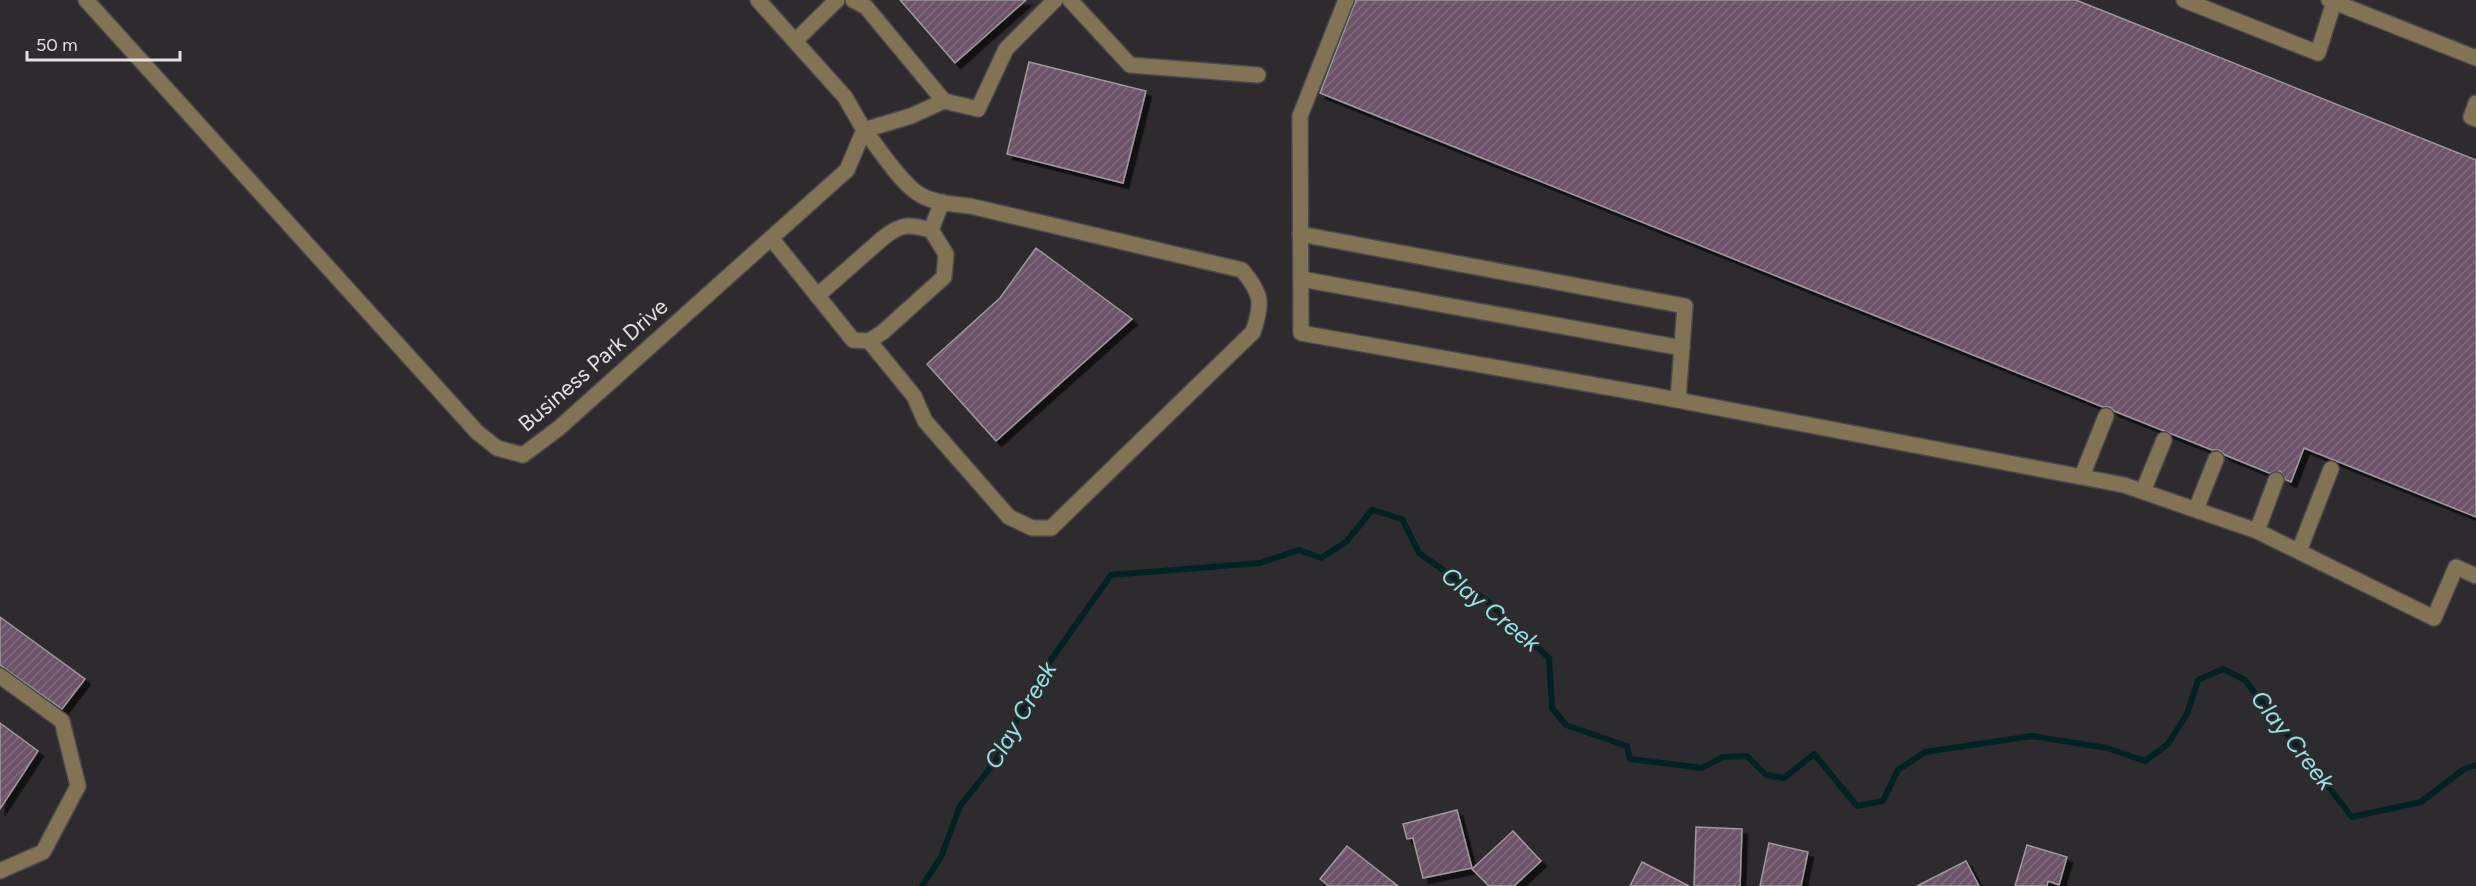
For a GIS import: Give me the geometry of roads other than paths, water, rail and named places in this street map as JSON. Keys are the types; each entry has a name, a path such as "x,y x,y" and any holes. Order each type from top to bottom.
{"street":[{"name":"Business Park Drive","path":"86,0 477,432 497,448 523,455 542,442 847,170 864,130"},
{"path":"758,0 845,97 864,130 916,192 942,202 1000,213 1242,270 1257,288 1261,309 1253,332 1051,528 1032,528 1009,517 925,421 914,396 869,341"},
{"path":"795,41 837,0"},
{"path":"853,0 866,7 944,101 978,109 1006,49 1055,0"},
{"path":"1070,0 1130,65 1258,75"},
{"path":"1346,0 1300,116 1301,333 1678,400 2124,484 2257,531 2434,618 2456,567 2476,576"},
{"path":"2184,0 2318,53 2331,1 2476,58"},
{"path":"864,130 911,116 944,101"},
{"path":"2476,103 2471,117 2476,119"},
{"path":"931,230 942,202"},
{"path":"771,238 817,296 853,340 869,341 883,332 944,277 946,254 931,230 910,224 894,230 817,296"},
{"path":"1300,234 1685,306 1678,400"},
{"path":"1301,279 1682,348"},
{"path":"2082,476 2106,416"},
{"path":"2143,491 2164,440"},
{"path":"2196,509 2217,459"},
{"path":"2299,551 2331,469"},
{"path":"2257,531 2276,480"},
{"path":"0,676 62,721 78,786 43,852 0,871"}],"waterway":[{"name":"Clay Creek","path":"922,886 941,857 960,806 995,762 1043,671 1111,575 1260,563 1299,550 1321,558 1346,542 1372,510 1402,519 1419,553 1487,601 1549,658 1552,708 1566,725 1627,746 1630,759 1702,768 1723,757 1747,756 1766,775 1784,778 1814,754 1857,806 1883,801 1898,770 1925,752 2032,736 2107,748 2145,761 2168,744 2187,714 2198,680 2223,669 2245,680 2352,817 2421,802 2464,769 2476,765"}]}
